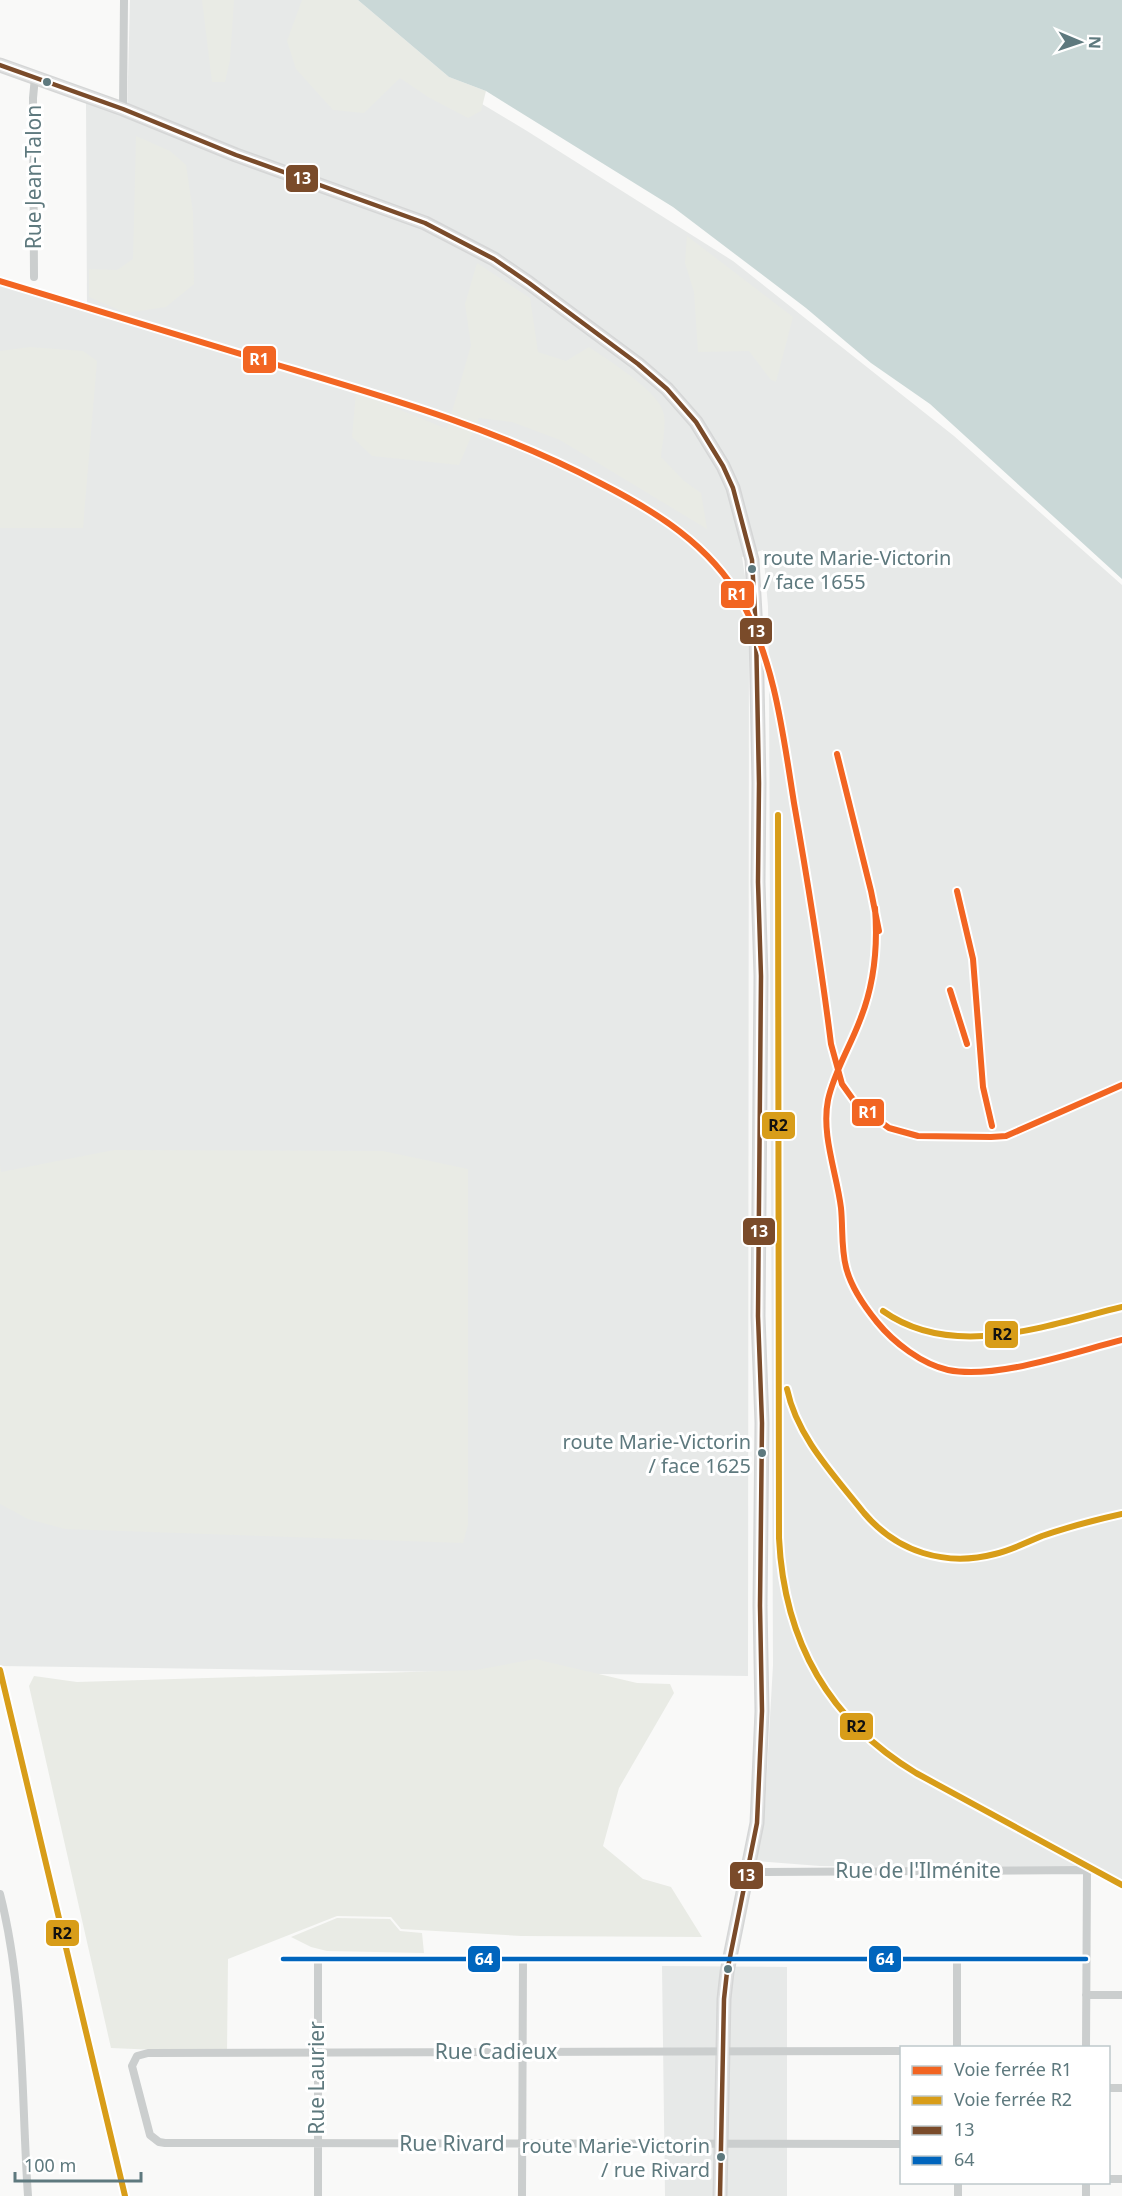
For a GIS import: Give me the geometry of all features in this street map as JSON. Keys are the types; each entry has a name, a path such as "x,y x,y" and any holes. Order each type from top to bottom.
{"main road":[{"path":"0,65 123,109 236,155 425,223 494,259 596,333 667,389 696,422 723,466 733,488 747,536 754,582 759,783 758,882 761,976 758,1316 762,1423 760,1606 762,1711 757,1823 729,1960 724,1999 721,2053 720,2196"}],"street":[{"path":"123,109 124,0"},
{"name":"Rue Jean-Talon","path":"34,278 33,91 35,77"},
{"name":"Rue de l'Ilménite","path":"749,1870 1087,1870 1086,1959"},
{"path":"0,1894 16,1991 28,2196"},
{"path":"283,1959 1086,1959 1086,2046"},
{"name":"Rue Laurier","path":"318,1959 318,2196"},
{"path":"522,2196 523,1960"},
{"path":"957,1960 957,2046"},
{"path":"1086,1995 1122,1995"},
{"name":"Rue Cadieux","path":"140,2100 132,2066 133,2060 142,2053 900,2051"},
{"name":"Rue Rivard","path":"140,2100 150,2135 159,2142 900,2144"}],"shaded area":[{"path":"130,0 306,0 335,16 527,131 733,261 954,436 1122,585 1122,1889 1087,1870 820,1866 755,1861 765,1806 773,1665 769,681 768,606 763,550 742,557 749,602 748,1676 0,1666 0,278 87,312 86,101 127,117"},
{"path":"202,0 234,0 230,60 225,82 212,82"},
{"path":"302,0 358,0 449,77 486,91 481,111 468,118 428,97 400,78 364,113 333,110 296,69 287,41"},
{"path":"358,0 1122,0 1122,579 930,404 871,363 806,308 673,207 486,91 449,77"},
{"path":"136,136 170,151 186,165 193,212 194,284 166,307 126,313 89,297 89,269 117,270 133,259"},
{"path":"687,236 793,317 776,382 771,380 749,351 698,352 694,292 685,263"},
{"path":"477,263 530,298 538,352 566,361 589,347 621,368 654,397 664,415 661,457 684,481 701,493 707,529 560,440 512,422 479,418 459,465 372,456 352,437 356,392 447,429 471,345 465,304"},
{"path":"30,347 83,351 97,361 83,528 0,528 0,351"},
{"path":"114,1150 383,1151 468,1169 468,1525 463,1543 65,1529 28,1519 0,1504 0,1165 1,1172"},
{"path":"535,1659 637,1683 670,1684 674,1693 619,1788 603,1846 643,1879 671,1887 702,1937 521,1936 401,1929 391,1917 337,1916 228,1959 227,2053 111,2048 29,1686 34,1676 77,1682 476,1670"},
{"path":"337,1918 390,1919 400,1931 422,1933 424,1953 327,1951 311,1947 291,1937"},
{"path":"662,1966 787,1967 787,2196 665,2196"}],"rail line":[{"name":"R1","path":"0,281 350,387 477,429 560,463 641,505 680,531 714,562 741,600 753,624 770,674 781,725 814,924 831,1044 842,1084 857,1105 889,1128 918,1136 1006,1136 1122,1085"},
{"name":"R1","path":"837,754 879,931"},
{"name":"R2","path":"778,815 779,1538 790,1610 801,1643 816,1674 835,1702 858,1728 885,1752 916,1773 1122,1885"},
{"name":"R1","path":"957,891 973,959 983,1087 992,1126"},
{"name":"R1","path":"875,908 876,937 869,993 856,1030 834,1079 826,1113 828,1141 841,1208 844,1260 858,1296 877,1322 900,1345 928,1363 948,1370 967,1372 1011,1368 1122,1340"},
{"name":"R1","path":"950,990 967,1044"},
{"name":"R2","path":"883,1311 910,1326 939,1334 970,1336 1032,1329 1122,1307"},
{"name":"R2","path":"787,1389 792,1407 808,1439 829,1470 864,1513 891,1538 923,1553 958,1559 976,1558 995,1554 1042,1536 1122,1514"},
{"name":"R2","path":"0,1670 125,2196"}],"transit line":[{"name":"13","path":"0,65 123,109 236,155 425,223 494,259 638,364 667,389 696,422 723,466 733,488 752,560 756,632 761,976 758,1316 762,1423 760,1606 762,1711 757,1823 727,1972 724,1999 720,2196"},
{"name":"64","path":"283,1959 1086,1959"}],"place":[{"name":"route Marie-Victorin / face 1655","path":"752,569"},
{"name":"route Marie-Victorin / face 1625","path":"762,1453"},
{"name":"route Marie-Victorin / rue Rivard","path":"721,2157"}]}
